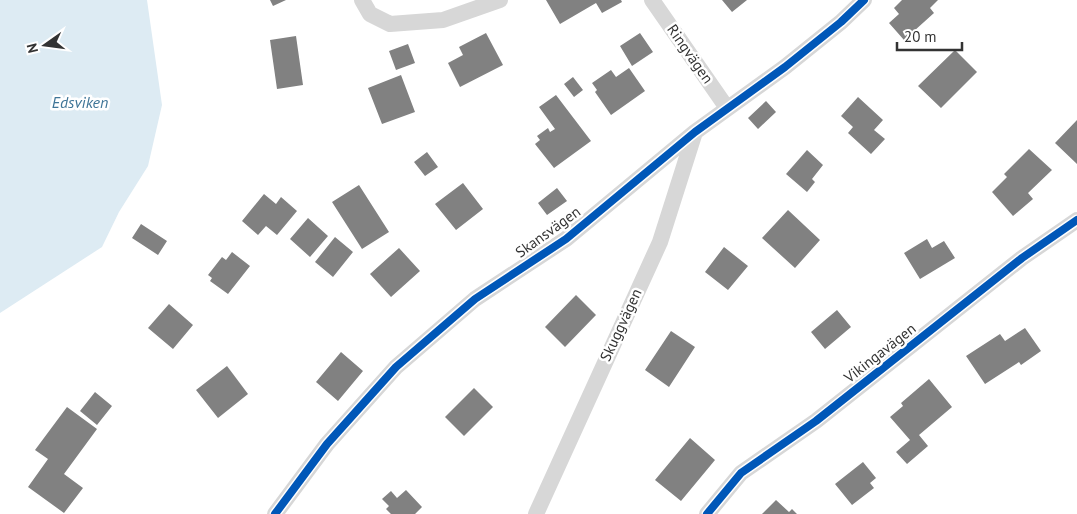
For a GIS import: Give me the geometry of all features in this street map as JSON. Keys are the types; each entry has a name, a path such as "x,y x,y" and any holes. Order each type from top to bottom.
{"street":[{"path":"362,0 370,14 390,24 443,20 500,0"},
{"name":"Ringvägen","path":"652,0 727,108"},
{"name":"Skansvägen","path":"275,514 327,444 396,367 475,299 566,239 695,132 785,67 841,22 864,0"},
{"name":"Skuggvägen","path":"536,514 660,242 695,132"},
{"name":"Vikingavägen","path":"707,514 741,473 816,421 1022,258 1077,220"}],"water":[{"name":"Edsviken","path":"0,0 147,0 162,105 148,166 119,212 102,247 0,313"}],"building":[{"path":"270,0 286,0 273,6"},
{"path":"546,0 621,0 622,2 602,13 596,3 560,24"},
{"path":"722,0 747,0 732,12"},
{"path":"902,0 938,0 930,8 934,13 904,40 889,23 899,14 894,8"},
{"path":"486,33 503,65 460,87 448,63 463,55 459,47"},
{"path":"640,33 653,52 632,66 620,46"},
{"path":"296,36 303,85 277,89 270,40"},
{"path":"408,44 415,63 396,70 389,51"},
{"path":"955,50 977,72 941,108 918,86"},
{"path":"629,68 645,91 611,115 595,92 597,90 592,83 611,70 616,77"},
{"path":"401,75 415,112 382,124 368,88"},
{"path":"573,77 583,90 574,97 564,84"},
{"path":"556,95 591,141 554,168 535,144 540,140 537,136 548,128 550,132 555,129 539,107"},
{"path":"858,97 883,120 874,130 885,139 871,154 848,133 853,127 841,116"},
{"path":"766,101 776,112 758,129 748,118"},
{"path":"1077,120 1077,164 1055,143"},
{"path":"1029,149 1052,170 1028,193 1033,199 1013,216 992,192 1007,177 1004,174"},
{"path":"807,150 823,165 812,179 815,182 807,192 786,174"},
{"path":"427,152 438,167 425,176 414,162"},
{"path":"463,183 483,209 456,230 435,204"},
{"path":"359,185 389,232 362,249 332,202"},
{"path":"557,188 567,201 547,215 538,203"},
{"path":"264,194 276,204 281,197 297,211 277,235 266,226 258,235 242,221"},
{"path":"788,210 820,240 795,268 762,238"},
{"path":"308,218 328,236 310,257 290,239"},
{"path":"141,224 167,241 158,255 132,238"},
{"path":"335,237 353,252 333,277 315,262"},
{"path":"927,239 932,248 944,241 955,258 920,279 904,253"},
{"path":"724,247 748,266 728,290 705,272"},
{"path":"399,248 420,271 391,297 370,274"},
{"path":"232,252 250,266 228,294 210,281 212,278 208,275 222,257 226,260"},
{"path":"576,295 596,315 565,347 545,327"},
{"path":"169,304 193,325 173,349 148,328"},
{"path":"837,310 851,327 825,349 811,332"},
{"path":"1025,328 1041,351 1021,365 1019,362 985,384 966,356 1000,334 1005,341"},
{"path":"671,331 695,347 669,387 645,370"},
{"path":"341,352 363,371 338,401 316,382"},
{"path":"227,366 248,394 218,418 196,390"},
{"path":"929,379 952,407 919,435 928,446 907,464 896,452 910,440 890,417 903,406 901,403"},
{"path":"474,388 493,407 464,436 445,417"},
{"path":"95,392 112,406 97,425 80,411"},
{"path":"67,407 97,429 64,474 83,488 64,513 28,487 48,459 35,450"},
{"path":"690,438 715,460 681,501 655,480"},
{"path":"863,462 876,478 870,483 874,488 852,505 835,484"},
{"path":"406,490 422,507 415,514 391,514 386,509 389,506 382,499 391,491 397,498"},
{"path":"776,500 789,512 792,509 797,514 762,514"}],"cycle path":[{"path":"275,514 327,444 396,367 475,299 566,239 695,132 785,67 841,22 864,0"},
{"path":"707,514 741,473 816,421 1022,258 1077,220"}]}
